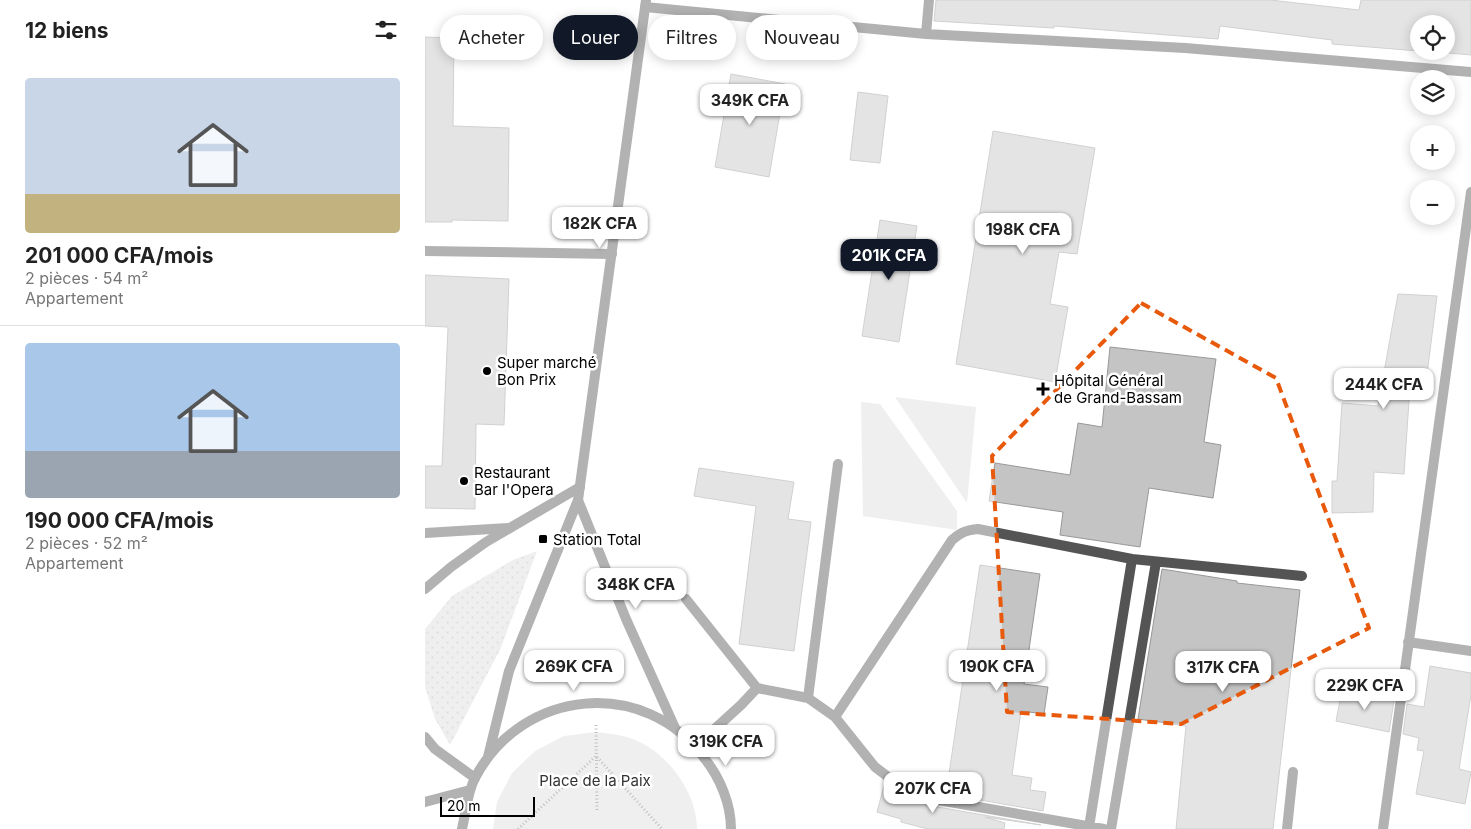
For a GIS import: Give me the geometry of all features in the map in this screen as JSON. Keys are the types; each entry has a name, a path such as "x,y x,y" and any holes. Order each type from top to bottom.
{"street":[{"path":"926,34 929,0"},
{"path":"488,757 509,671 578,500 646,3 926,34 1185,48 1471,72"},
{"path":"1383,829 1471,192"},
{"path":"425,251 612,254"},
{"path":"808,698 838,464"},
{"path":"425,589 451,566 486,542 580,487"},
{"path":"578,500 675,728"},
{"path":"425,533 511,528"},
{"path":"835,717 952,540 961,532 978,529 1132,559 1302,576"},
{"path":"1089,827 1132,559"},
{"path":"1111,829 1156,562"},
{"path":"686,599 757,688 808,698 835,717 875,767 899,784 927,798 1104,829"},
{"path":"1408,642 1471,651"},
{"path":"696,746 757,688"},
{"path":"462,829 470,790 475,778 488,757 509,734 535,717 564,706 595,702 624,705 651,714 675,728 696,746 713,770 725,796 731,829"},
{"path":"425,737 435,749 475,778"},
{"path":"1287,829 1293,772"},
{"path":"425,802 470,790"}],"path":[{"path":"595,702 597,812"},
{"path":"518,829 596,756"},
{"path":"596,756 662,829"}],"highlighted area":[{"path":"1141,303 1276,378 1369,628 1181,724 1007,712 992,456"}],"green space":[{"path":"895,397 976,407 967,503"},
{"path":"861,402 880,404 957,511 957,530 863,516"},
{"path":"537,551 500,650 450,745 435,719 425,687 425,629 452,596 513,560"},
{"name":"Place de la Paix","path":"596,732 623,736 637,741 664,759 684,784 691,799 697,829 493,829 497,802 512,773 535,751 564,736"}],"building":[{"path":"936,0 1270,0 1359,10 1361,0 1471,0 1471,55 1455,54 1455,15 1410,15 1410,50 1332,44 1332,40 1220,26 1218,39 1054,26 1054,28 934,21"},
{"path":"425,37 440,38 440,60 454,60 453,126 509,128 508,221 452,220 452,222 425,222"},
{"path":"731,74 785,84 769,177 715,167"},
{"path":"858,92 888,96 880,163 850,160"},
{"path":"993,131 1095,148 1077,254 1059,252 1050,304 1068,307 1055,382 956,364"},
{"path":"880,220 917,226 899,342 862,336"},
{"path":"425,275 509,279 504,425 476,424 475,509 425,508 425,466 442,466 448,327 425,326"},
{"path":"1398,294 1437,296 1427,374 1411,372 1404,474 1374,472 1373,512 1332,513 1332,481 1337,481 1342,403 1378,406"},
{"path":"1110,347 1216,359 1204,442 1221,445 1213,498 1149,488 1140,547 1060,535 1063,512 989,501 995,463 1070,475 1078,423 1102,427"},
{"path":"699,468 794,482 788,519 811,522 794,651 739,644 756,506 694,496"},
{"path":"980,565 1040,574 1024,684 1048,687 1044,714 1021,711 1012,775 1032,778 1030,790 1046,792 1043,811 946,794"},
{"path":"1162,569 1237,581 1237,583 1300,590 1273,829 1176,829 1186,726 1138,719"},
{"path":"1430,666 1471,673 1471,695 1459,769 1471,772 1465,804 1416,794 1424,751 1417,750 1419,738 1403,734 1407,704 1424,707"},
{"path":"1342,690 1394,701 1389,732 1336,721"},
{"path":"884,786 926,805 1041,825 985,817 1005,823 1004,829 928,829 901,822 901,819 877,812"}],"place":[{"name":"Super marché Bon Prix","path":"487,371"},
{"name":"Hôpital Général de Grand-Bassam","path":"1043,389"},
{"name":"Restaurant Bar l'Opera","path":"464,481"},
{"name":"Station Total","path":"543,539"}]}
